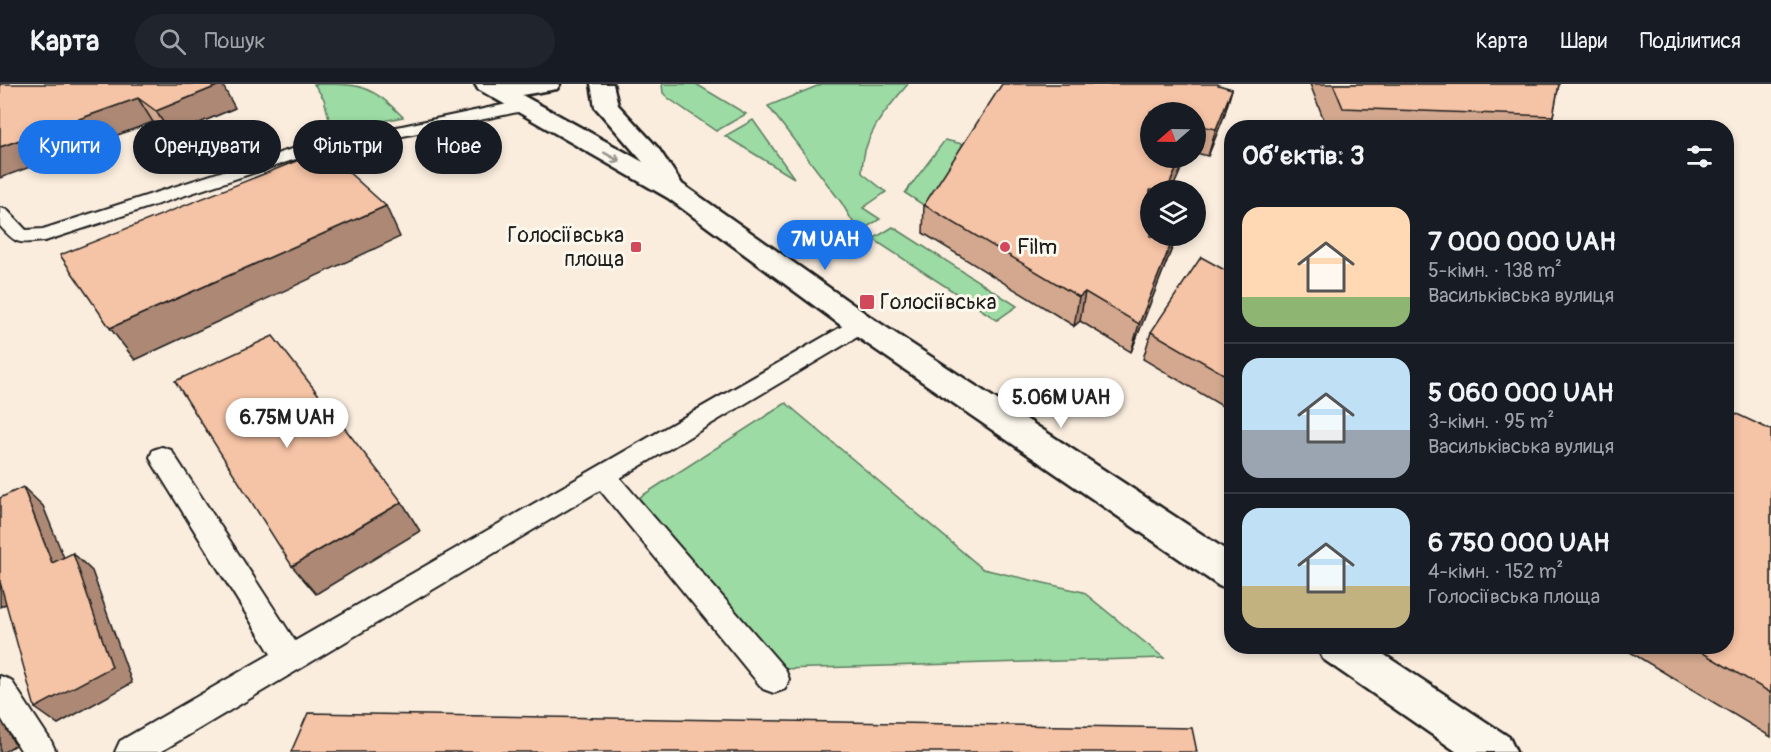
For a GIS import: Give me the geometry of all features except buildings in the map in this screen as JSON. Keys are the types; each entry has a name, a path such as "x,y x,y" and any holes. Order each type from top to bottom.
{"main road":[{"path":"486,84 676,192 861,325 1224,570"},
{"path":"494,84 522,88 549,84"},
{"path":"602,84 607,107 649,153 676,192"},
{"path":"1349,654 1494,752"}],"lane":[{"path":"0,214 21,237 45,235 298,153 526,105"},
{"path":"130,752 861,325"},
{"path":"162,457 290,659"},
{"path":"603,476 774,680"},
{"path":"0,690 40,752"}],"green space":[{"path":"314,84 363,88 382,98 403,117 388,120 329,120 324,99"},
{"path":"662,84 696,84 746,114 716,131 668,98 663,93"},
{"path":"822,84 908,84 883,114 866,147 862,173 886,192 863,208 880,219 859,232 841,202 768,106"},
{"path":"753,120 794,178 725,136"},
{"path":"945,140 971,146 928,208 905,193"},
{"path":"893,227 1017,306 997,320 873,239"},
{"path":"786,403 983,569 1083,592 1164,658 781,669 634,501"}],"place":[{"name":"Голосіївська площа","path":"636,247"},
{"name":"Film","path":"1005,247"},
{"name":"Голосіївська","path":"867,302"}]}
